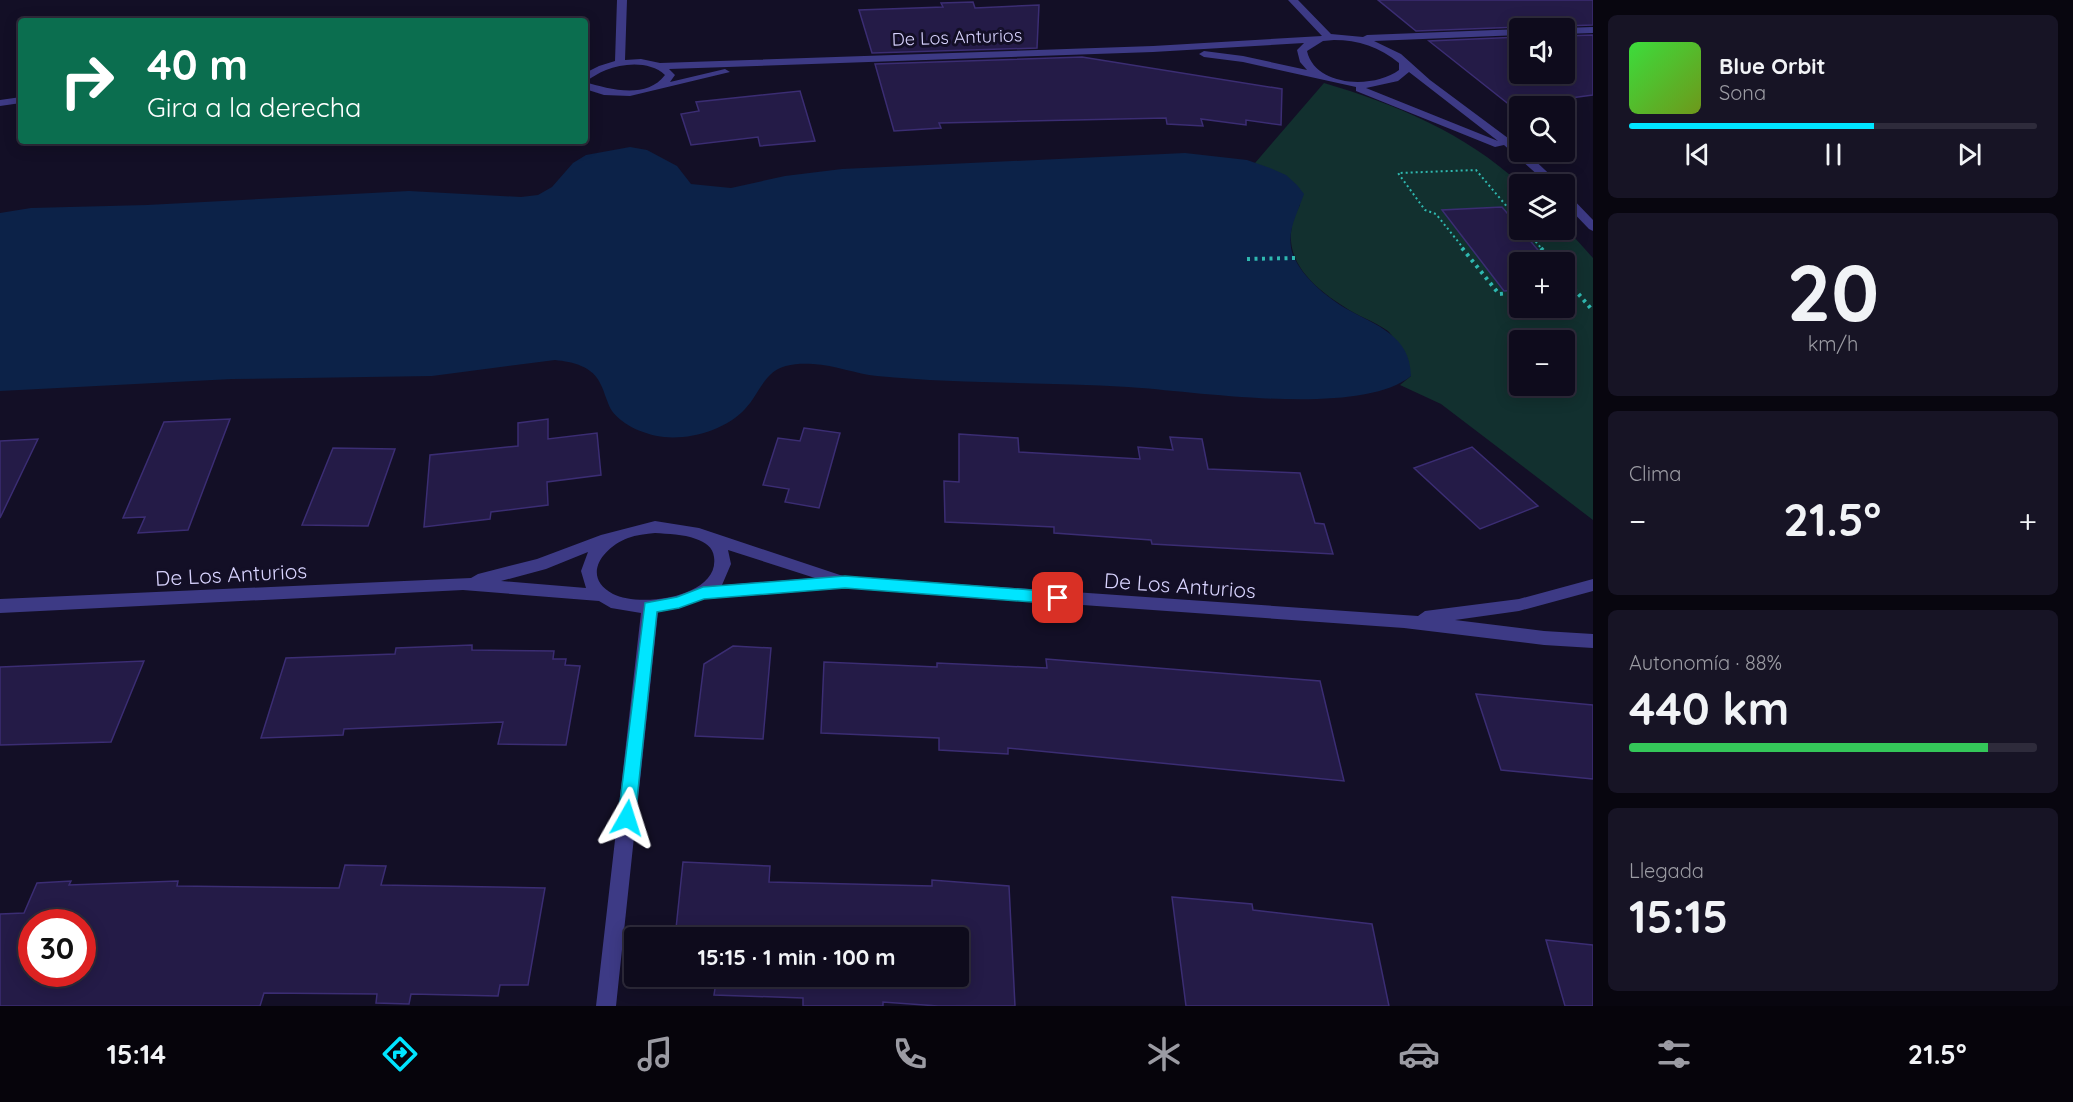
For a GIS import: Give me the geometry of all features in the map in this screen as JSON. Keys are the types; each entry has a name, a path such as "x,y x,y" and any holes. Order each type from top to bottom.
{"street":[{"path":"621,64 622,0"},
{"path":"1293,0 1330,38"},
{"path":"1575,31 1593,30"},
{"path":"1153,49 1330,38 1509,32"},
{"path":"1342,82 1360,85 1390,82 1399,78 1404,71 1405,54 1420,41 1446,34"},
{"path":"1350,38 1405,54 1509,143"},
{"path":"1315,40 1302,50 1301,57 1313,71 1325,77"},
{"path":"1153,49 1243,59 1325,77 1465,130 1509,151"},
{"name":"De Los Anturios","path":"763,63 1153,49"},
{"path":"588,73 621,64 643,63 659,66 763,63"},
{"path":"588,90 627,93 763,63"},
{"path":"657,87 668,80 670,75 659,66"},
{"path":"588,87 604,92"},
{"path":"0,103 18,100"},
{"path":"1531,162 1544,174"},
{"path":"1575,208 1593,227"},
{"path":"463,584 540,566 616,535 655,527 684,529 845,582"},
{"path":"599,595 590,581 588,569 592,558 616,535"},
{"path":"703,593 720,577 724,563 721,548 710,538"},
{"path":"463,584 599,595 618,602 650,608 679,603 703,593 845,582"},
{"name":"De Los Anturios","path":"845,582 1404,621"},
{"name":"De Los Anturios","path":"0,606 463,584"},
{"path":"1404,621 1519,605 1593,585"},
{"path":"606,1006 650,608"},
{"path":"1404,621 1544,638 1593,641"}],"path":[{"path":"1509,209 1476,170 1398,173 1425,210 1436,214 1499,294 1509,293"},
{"path":"1534,240 1545,252"},
{"path":"1247,259 1295,258"},
{"path":"1575,289 1593,311"}],"green space":[{"path":"1324,83 1376,100 1428,122 1453,135 1499,166 1509,175 1509,240 1575,240 1575,238 1593,258 1593,520 1441,404 1400,385 1411,376 1391,334 1383,327 1348,310 1329,297 1306,275 1298,263 1291,236 1293,221 1300,205 1255,163"}],"water":[{"path":"630,147 647,150 677,166 691,184 731,188 785,176 842,169 1185,153 1247,160 1286,175 1304,194 1294,220 1290,240 1297,263 1307,277 1328,296 1390,333 1405,351 1411,376 1387,389 1354,396 1275,399 1128,387 908,379 869,375 821,365 796,364 774,371 749,405 729,422 708,432 686,437 664,437 635,429 612,411 593,373 582,366 555,360 432,376 232,379 0,391 0,213 31,208 147,205 409,191 521,197 538,195 552,187 573,163 586,155"}],"building":[{"path":"1378,0 1593,0 1593,25 1575,26 1575,18 1509,18 1509,27 1416,31"},
{"path":"973,2 975,8 1039,5 1037,48 872,53 859,10 943,7 941,3"},
{"path":"1593,35 1593,95 1575,97 1509,96 1509,104 1429,41 1509,37 1509,84 1575,84 1575,36"},
{"path":"1082,57 1282,89 1281,125 1246,120 1246,125 1201,119 1203,126 1167,124 1166,118 939,123 941,128 894,131 875,64"},
{"path":"800,91 815,141 760,146 758,137 691,145 681,114 699,111 696,102"},
{"path":"1502,207 1509,215 1509,240 1530,240 1540,252 1509,252 1509,291 1504,291 1442,210"},
{"path":"230,419 188,530 138,533 145,517 123,518 164,422"},
{"path":"548,419 548,439 597,433 601,475 547,482 548,505 491,512 490,519 424,527 430,455 518,446 518,423"},
{"path":"804,428 840,433 819,508 785,502 789,489 763,485 778,438 800,441"},
{"path":"959,434 1018,438 1019,452 1140,459 1138,447 1173,450 1170,437 1202,439 1208,469 1300,473 1315,523 1324,524 1333,554 1152,544 1151,540 1054,533 1054,527 945,522 944,481 959,482"},
{"path":"38,439 0,518 0,441"},
{"path":"1472,447 1538,506 1480,529 1414,468"},
{"path":"333,448 395,449 368,526 302,525"},
{"path":"472,645 472,650 554,651 553,659 566,659 565,665 580,666 566,745 498,744 503,722 344,729 343,735 261,738 286,658 395,654 396,648"},
{"path":"733,646 771,648 763,739 695,736 704,664"},
{"path":"1046,659 1320,681 1344,781 1008,748 1008,754 939,750 939,738 821,733 824,662 937,667 937,663 1047,668"},
{"path":"144,661 111,742 0,745 0,667"},
{"path":"1476,694 1593,705 1593,779 1501,770"},
{"path":"683,862 770,866 769,882 932,886 932,880 1009,886 1015,1006 938,1006 883,1002 883,1006 803,1006 803,998 714,995 715,987 969,987 969,927 676,927"},
{"path":"345,865 386,866 381,885 545,888 528,985 500,985 498,996 411,994 409,1004 376,1003 377,994 264,993 260,1006 0,1006 0,914 18,913 18,987 96,987 96,909 26,909 37,883 71,881 69,885 178,881 177,886 339,888"},
{"path":"1172,897 1252,904 1253,910 1372,924 1389,1006 1186,1006"},
{"path":"1546,940 1593,945 1593,1006 1565,1006"}],"route":[{"path":"627,818 650,608 679,603 703,593 845,582 1058,598"}]}
